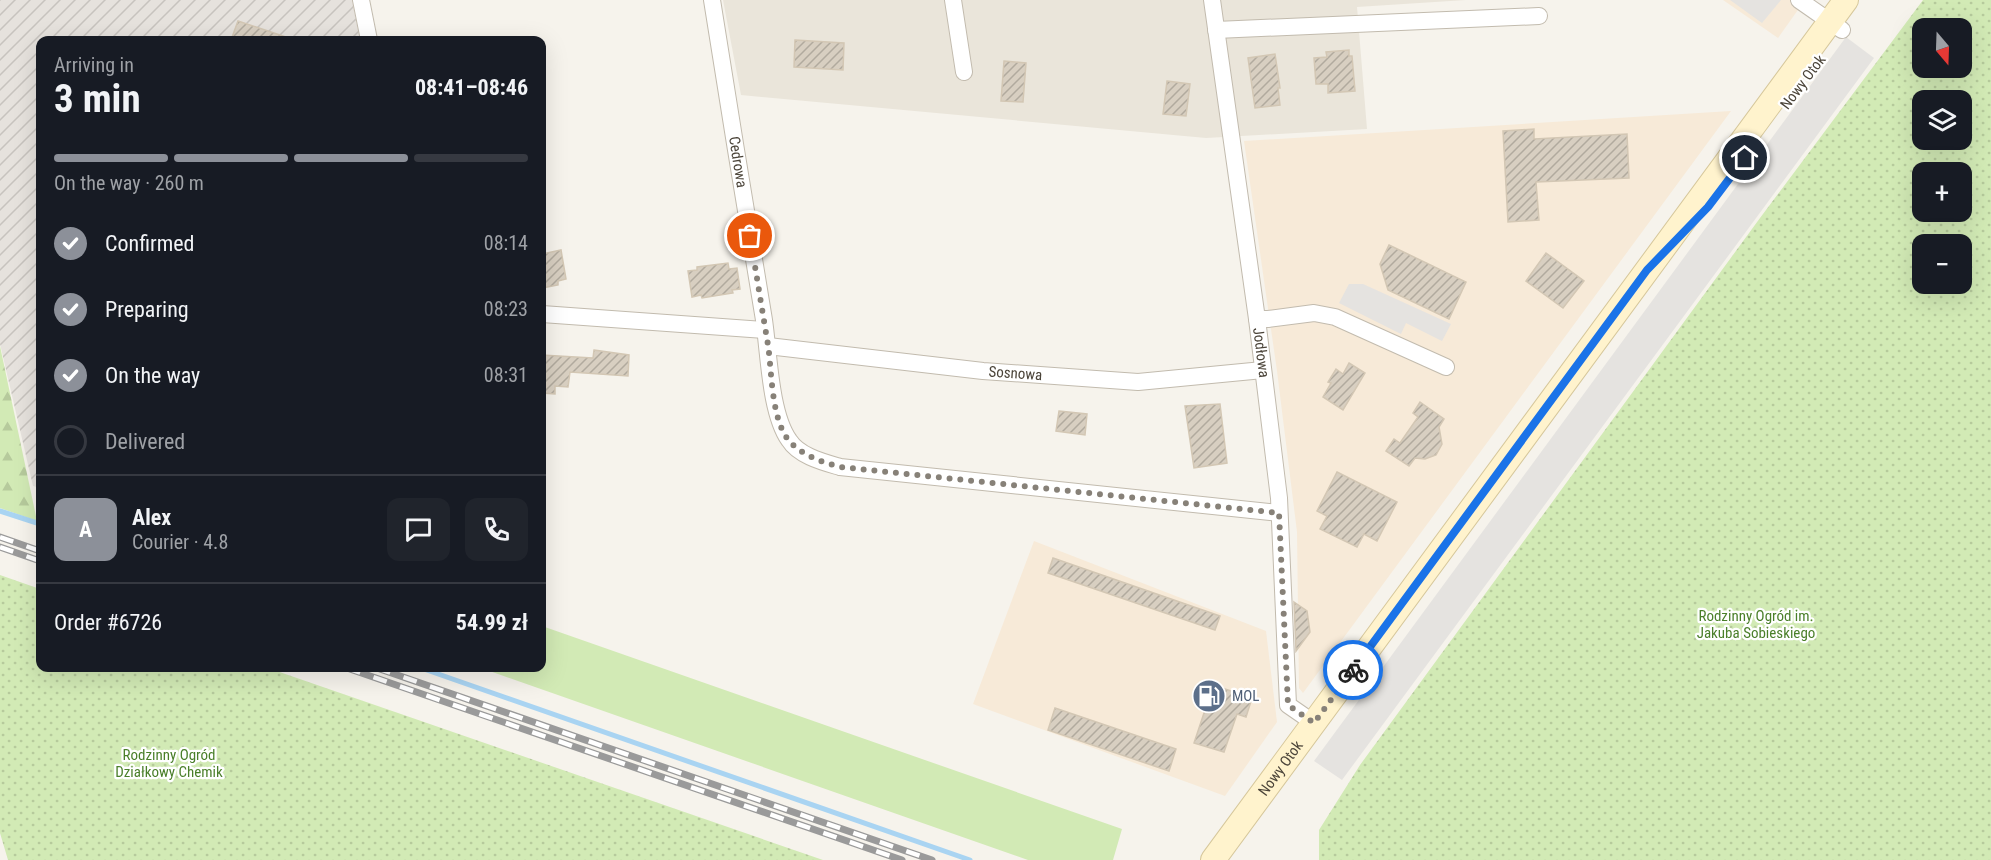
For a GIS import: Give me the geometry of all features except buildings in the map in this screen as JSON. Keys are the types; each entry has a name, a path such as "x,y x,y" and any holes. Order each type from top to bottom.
{"main road":[{"name":"Nowy Otok","path":"1836,26 1846,0"},
{"name":"Nowy Otok","path":"1213,860 1647,270 1836,26 1862,0"}],"street":[{"path":"361,0 368,36"},
{"name":"Cedrowa","path":"712,0 775,407 790,442 812,458 840,467 1279,513"},
{"path":"953,0 964,72"},
{"name":"Jodłowa","path":"1212,0 1257,319 1279,513 1288,705 1314,723"},
{"path":"1799,0 1836,26"},
{"path":"1216,30 1539,16"},
{"path":"1257,319 1314,313 1335,317 1446,367"},
{"name":"Sosnowa","path":"546,314 766,338 983,370 1138,382 1263,370"}],"shaded area":[{"path":"0,0 352,0 359,36 36,36 36,487 33,486 0,344"},
{"path":"723,0 1466,0 1357,7 1367,129 1206,138 741,95"},
{"path":"1723,0 1805,0 1778,38"},
{"path":"1730,0 1781,0 1762,23"},
{"path":"1846,37 1874,58 1342,780 1314,761"},
{"path":"1731,111 1303,693 1299,688 1297,532 1277,371 1244,141"},
{"path":"1349,284 1363,284 1451,324 1442,341 1406,323 1401,334 1339,303"},
{"path":"1034,541 1266,631 1277,722 1225,796 973,704"}],"green space":[{"name":"Rodzinny Ogród im. Jakuba Sobieskiego","path":"1923,0 1991,0 1991,860 1319,860 1319,830 1360,765 1760,218"},
{"path":"0,346 36,521 0,508"},
{"name":"Rodzinny Ogród Działkowy Chemik","path":"0,575 36,588 36,672 280,672 823,860 8,860 0,833"},
{"path":"546,627 1122,829 1113,860 1028,860 492,672 546,672"}],"waterway":[{"path":"0,511 36,523"},
{"path":"432,672 970,860"}],"railway":[{"path":"0,537 36,550"},
{"path":"0,547 36,560"},
{"path":"359,672 902,860"},
{"path":"389,672 932,860"}],"way so far":[{"path":"750,236 768,346 775,407 790,442 812,458 840,467 1279,513 1288,705 1314,723 1353,670"}],"place":[{"name":"MOL","path":"1209,696"}],"route":[{"path":"1353,670 1647,270 1708,207 1745,158"}]}
